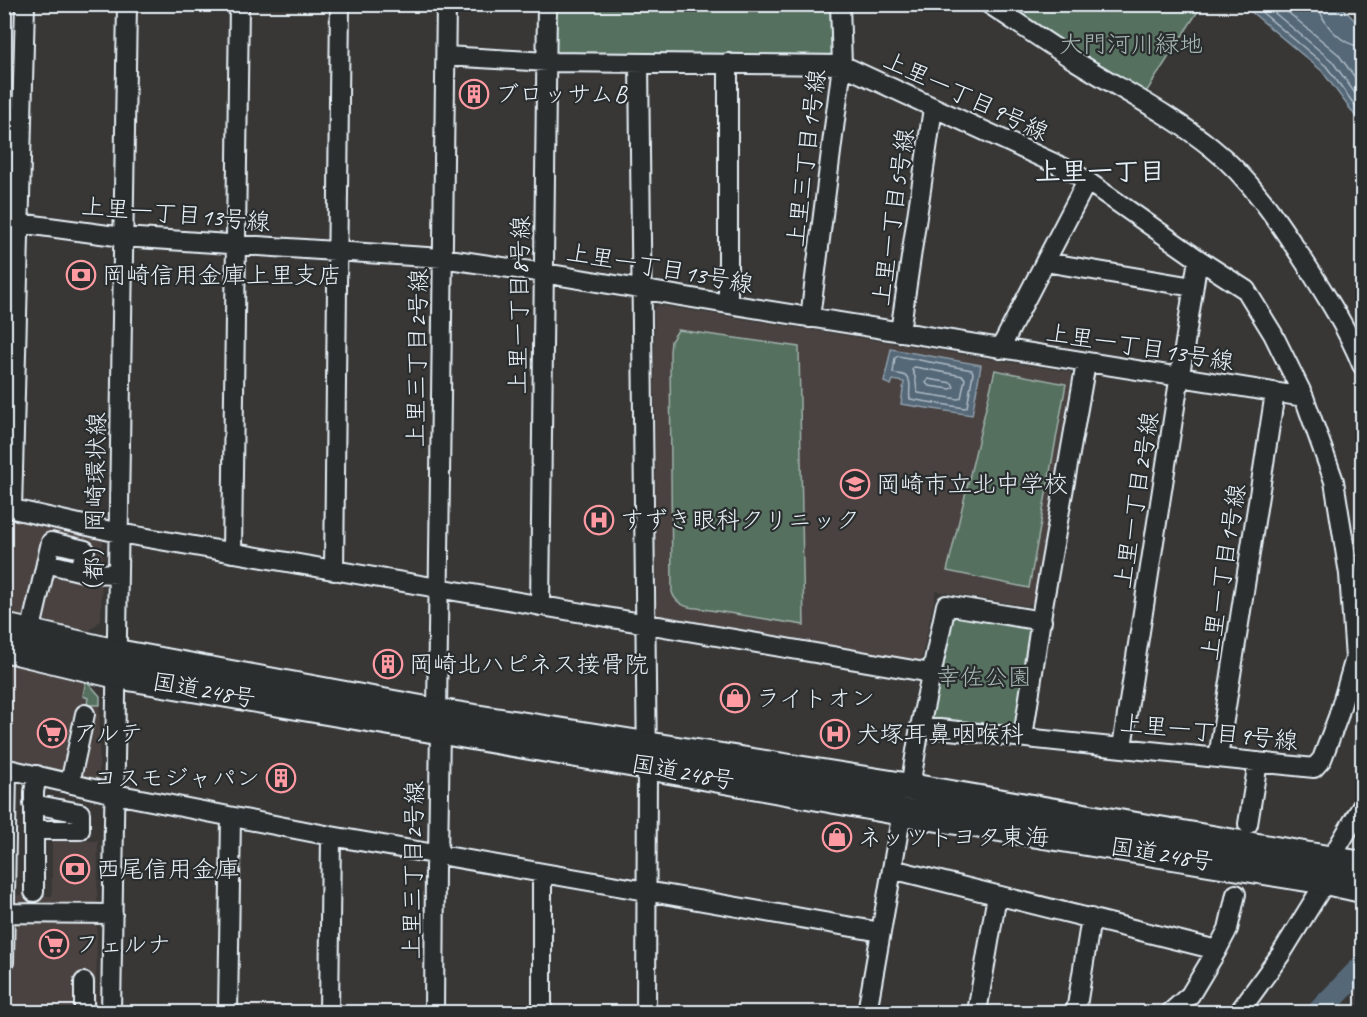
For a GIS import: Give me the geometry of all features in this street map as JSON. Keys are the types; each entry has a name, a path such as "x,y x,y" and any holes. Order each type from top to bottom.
{"highway":[{"name":"国道248号","path":"4,627 30,633 117,664"},
{"name":"国道248号","path":"4,648 117,664 646,755 910,787 1328,871 1361,880"},
{"name":"国道248号","path":"646,755 902,812 1328,871"}],"street":[{"path":"25,4 12,222 8,508 119,533 931,673"},
{"name":"（都）岡崎環状線","path":"111,1006 127,4"},
{"path":"232,553 239,4"},
{"path":"334,571 340,4"},
{"name":"上里三丁目2号線","path":"434,1012 435,866 438,856 438,588 446,4"},
{"name":"上里一丁目8号線","path":"540,606 547,4"},
{"name":"上里三丁目1号線","path":"810,318 842,65 840,4"},
{"path":"989,4 1077,62 1152,106 1212,148 1235,169 1266,206 1324,292 1362,365"},
{"name":"上里一丁目9号線","path":"446,56 546,62 842,65 1071,171 1198,260 1246,290 1274,334 1304,397 1334,481 1349,574 1355,658 1338,717 1322,759 1314,768 920,726"},
{"path":"639,63 646,624 646,1012"},
{"path":"728,63 728,304"},
{"name":"上里一丁目5号線","path":"900,332 933,108"},
{"path":"1000,349 1087,181"},
{"name":"上里一丁目13号線","path":"12,222 123,237 442,258 1304,397"},
{"name":"上里一丁目2号線","path":"1122,747 1198,260"},
{"path":"1045,262 1193,287"},
{"path":"1023,737 1043,606 1086,363"},
{"name":"上里一丁目1号線","path":"1218,758 1275,393"},
{"path":"30,633 46,563 87,573 118,574"},
{"path":"910,787 920,726 946,605 1042,621"},
{"path":"69,783 85,714"},
{"path":"1248,824 1258,762"},
{"path":"4,962 6,768 115,794 331,836 881,932"},
{"path":"34,892 33,792 37,776"},
{"path":"33,804 80,813 80,830 34,830"},
{"path":"1239,1012 1281,954 1362,806"},
{"path":"867,1012 902,812"},
{"path":"228,1012 231,817"},
{"path":"330,1012 331,836"},
{"path":"6,849 34,849"},
{"path":"892,868 1217,950"},
{"path":"542,874 542,1012"},
{"path":"1170,1012 1190,995 1217,950 1228,929 1236,894"},
{"path":"977,1012 997,895"},
{"path":"5,913 113,914"},
{"path":"1076,1012 1091,918"},
{"path":"84,998 111,1006"}],"shaded area":[{"name":"岡崎市立北中学校","path":"658,305 1070,372 1072,377 1033,603 1027,606 936,591 921,660 916,663 661,619 657,615 654,309"},
{"path":"4,514 99,536 103,540 101,620 89,631 5,612"},
{"name":"アルテ","path":"5,661 88,680 100,696 99,783 5,761"},
{"name":"フェルナ","path":"52,841 98,841 96,1012 10,1012 11,895 52,896"}],"green space":[{"name":"大門河川緑地","path":"1197,4 1200,8 1143,97 1001,5"},
{"path":"552,5 835,5 834,59 556,56"},
{"path":"678,330 799,347 804,625 689,607 678,602 673,596 670,352 671,341"},
{"path":"995,370 1066,384 1029,588 947,571"},
{"name":"幸佐公園","path":"957,615 1034,627 1018,730 931,721 929,718 950,620"},
{"path":"86,680 100,696 100,705 87,705 88,698 83,696"}],"water":[{"path":"1243,5 1340,5 1360,26 1360,5 1362,5 1362,125 1322,71"},
{"path":"891,349 981,365 972,415 901,404 904,382 893,380 891,385 884,382"}],"waterway":[{"path":"1319,1012 1362,967"}],"place":[{"name":"ブロッサムB","path":"474,94"},
{"name":"岡崎信用金庫上里支店","path":"81,275"},
{"name":"岡崎市立北中学校","path":"855,484"},
{"name":"すずき眼科クリニック","path":"599,520"},
{"name":"岡崎北ハピネス接骨院","path":"388,664"},
{"name":"ライトオン","path":"735,698"},
{"name":"アルテ","path":"52,733"},
{"name":"犬塚耳鼻咽喉科","path":"835,734"},
{"name":"コスモジャパン","path":"281,778"},
{"name":"ネッツトヨタ東海","path":"837,837"},
{"name":"西尾信用金庫","path":"75,869"},
{"name":"フェルナ","path":"54,944"}],"district":[{"name":"上里一丁目","path":"1100,171"}]}
